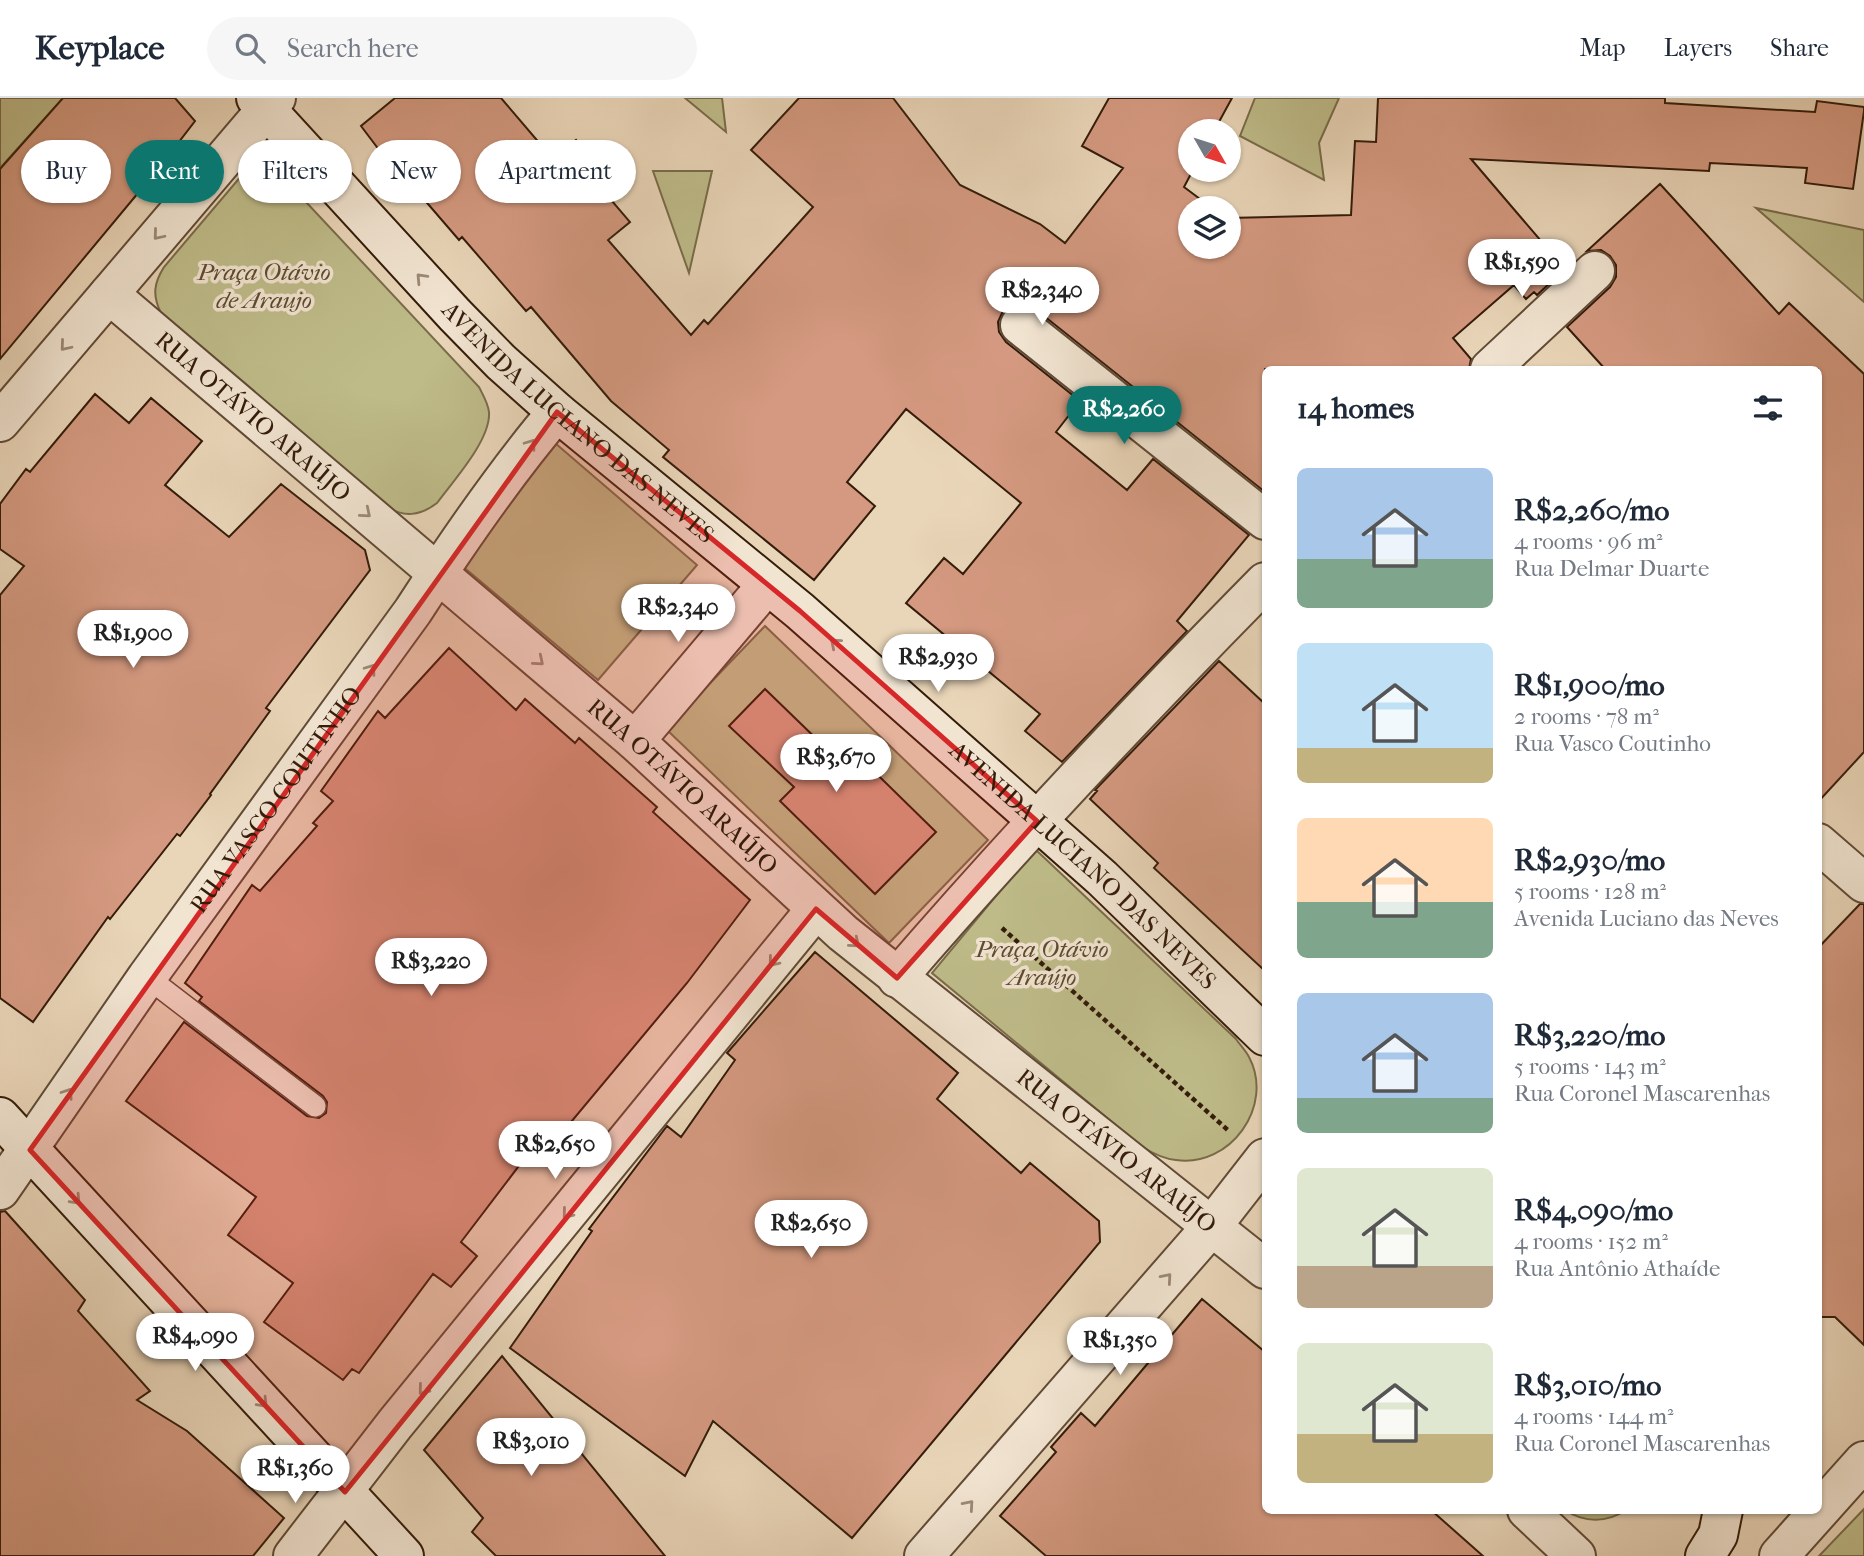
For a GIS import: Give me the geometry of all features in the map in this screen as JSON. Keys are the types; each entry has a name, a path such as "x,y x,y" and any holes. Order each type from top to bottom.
{"street":[{"path":"0,422 266,102"},
{"name":"AVENIDA LUCIANO DAS NEVES","path":"266,102 455,315 501,362 557,412 766,586 800,611 1102,878 1262,1033"},
{"path":"1493,366 1595,271"},
{"name":"RUA OTÁVIO ARAÚJO","path":"109,294 635,741 816,909 897,978 1212,1226 1262,1255"},
{"path":"1020,325 1262,518"},
{"name":"RUA VASCO COUTINHO","path":"0,1191 147,977 538,434 557,412"},
{"path":"897,978 1037,821 1262,585"},
{"path":"635,741 766,586"},
{"path":"1822,846 1859,869"},
{"path":"293,1556 395,1424 816,909"},
{"path":"0,1117 404,1556"},
{"path":"924,1556 1212,1226 1262,1163"},
{"path":"1825,1499 1864,1461"},
{"path":"1531,1514 1576,1556"},
{"path":"1705,1556 1718,1535 1722,1514"},
{"path":"1732,1514 1740,1556"},
{"path":"1779,1556 1813,1514"}],"lane":[{"path":"147,977 315,1106"}],"path":[{"path":"967,897 1262,1156"}],"highlighted area":[{"path":"557,412 800,611 1037,821 897,978 816,909 345,1492 30,1150"}],"green space":[{"path":"0,98 63,98 25,140 21,140 21,145 0,168"},
{"path":"685,98 722,98 726,132"},
{"path":"1255,98 1339,98 1319,143 1324,180 1241,137"},
{"path":"653,171 712,171 689,273"},
{"name":"Praça Otávio de Araujo","path":"238,180 238,203 307,203 479,387 489,412 484,435 461,472 437,503 412,514 385,506 161,313 155,289 158,278 164,267 218,203 224,203 224,196"},
{"path":"1756,208 1864,230 1864,302"},
{"path":"555,443 697,565 598,680 461,565"},
{"path":"765,626 988,840 889,943 666,729"},
{"name":"Praça Otávio Araújo","path":"1035,849 1236,1039 1248,1055 1256,1076 1252,1113 1230,1144 1214,1154 1196,1160 1176,1160 1141,1146 932,973"},
{"path":"1864,1509 1864,1556 1819,1556"},
{"path":"1572,1514 1619,1514 1596,1520"}],"building":[{"path":"63,98 175,98 195,121 180,140 125,140 125,203 130,203 0,359 0,169 21,145 21,203 111,203 111,140 26,140"},
{"path":"395,98 501,98 537,140 475,140 475,203 614,203 630,222 608,240 691,335 704,320 708,324 813,207 751,150 799,98 893,98 960,185 1040,224 1065,243 1123,168 1082,146 1109,98 1232,98 1221,119 1178,119 1178,182 1187,182 1184,187 1196,196 1178,196 1178,259 1241,259 1241,218 1351,215 1355,141 1376,142 1378,98 1665,98 1665,103 1815,112 1817,101 1864,107 1853,189 1805,183 1807,168 1710,163 1709,171 1471,159 1565,269 1537,295 1534,292 1526,299 1514,285 1453,338 1471,359 1470,366 1262,366 1262,490 1034,308 1023,303 1011,305 1003,311 998,322 999,332 1006,342 1080,401 1056,432 1127,490 1153,459 1249,535 1177,621 1187,631 1062,762 1025,731 1040,714 906,603 944,558 963,574 1021,503 906,409 847,482 875,506 814,580 663,457 669,450 611,401 531,307 526,311 462,237 459,240 427,203 461,203 461,140 372,140 361,126"},
{"path":"1660,184 1779,314 1789,303 1864,374 1864,752 1822,798 1822,366 1602,366 1567,327 1610,287 1616,277 1616,265 1610,256 1601,250 1587,251"},
{"path":"95,394 129,423 151,398 202,441 165,485 229,537 281,484 365,550 370,570 266,708 270,711 211,795 110,919 108,917 33,1022 0,998 0,595 24,566 0,549 0,504 26,469 30,472"},
{"path":"449,648 516,710 525,699 575,743 579,738 657,807 653,812 750,900 687,983 541,1158 531,1150 461,1242 477,1256 451,1287 433,1274 359,1373 352,1369 343,1380 264,1322 293,1283 228,1235 256,1197 126,1101 184,1022 307,1116 319,1118 326,1113 327,1102 323,1096 199,1001 202,997 185,983 252,885 260,891 317,826 313,823 333,801 321,791 378,711 385,718"},
{"path":"1219,661 1262,701 1262,968 1154,868 1158,863 1090,799 1097,791 1095,790"},
{"path":"765,689 829,751 841,739 936,832 875,894 780,801 794,787 729,726"},
{"path":"1860,904 1864,904 1864,1345 1835,1317 1822,1317 1822,944"},
{"path":"815,952 958,1073 937,1099 1021,1173 1030,1163 1099,1221 1100,1242 852,1538 713,1421 685,1476 510,1348 592,1231 589,1229 667,1126 681,1137 735,1060 727,1053"},
{"path":"5,1211 85,1300 78,1311 150,1391 137,1400 187,1431 284,1518 253,1556 0,1556 0,1212"},
{"path":"1202,1299 1262,1349 1262,1514 1436,1514 1483,1556 1046,1556 1000,1516 1056,1452 1051,1447 1081,1413 1095,1426"},
{"path":"502,1356 665,1556 496,1556 472,1532 483,1518 424,1450"}]}
